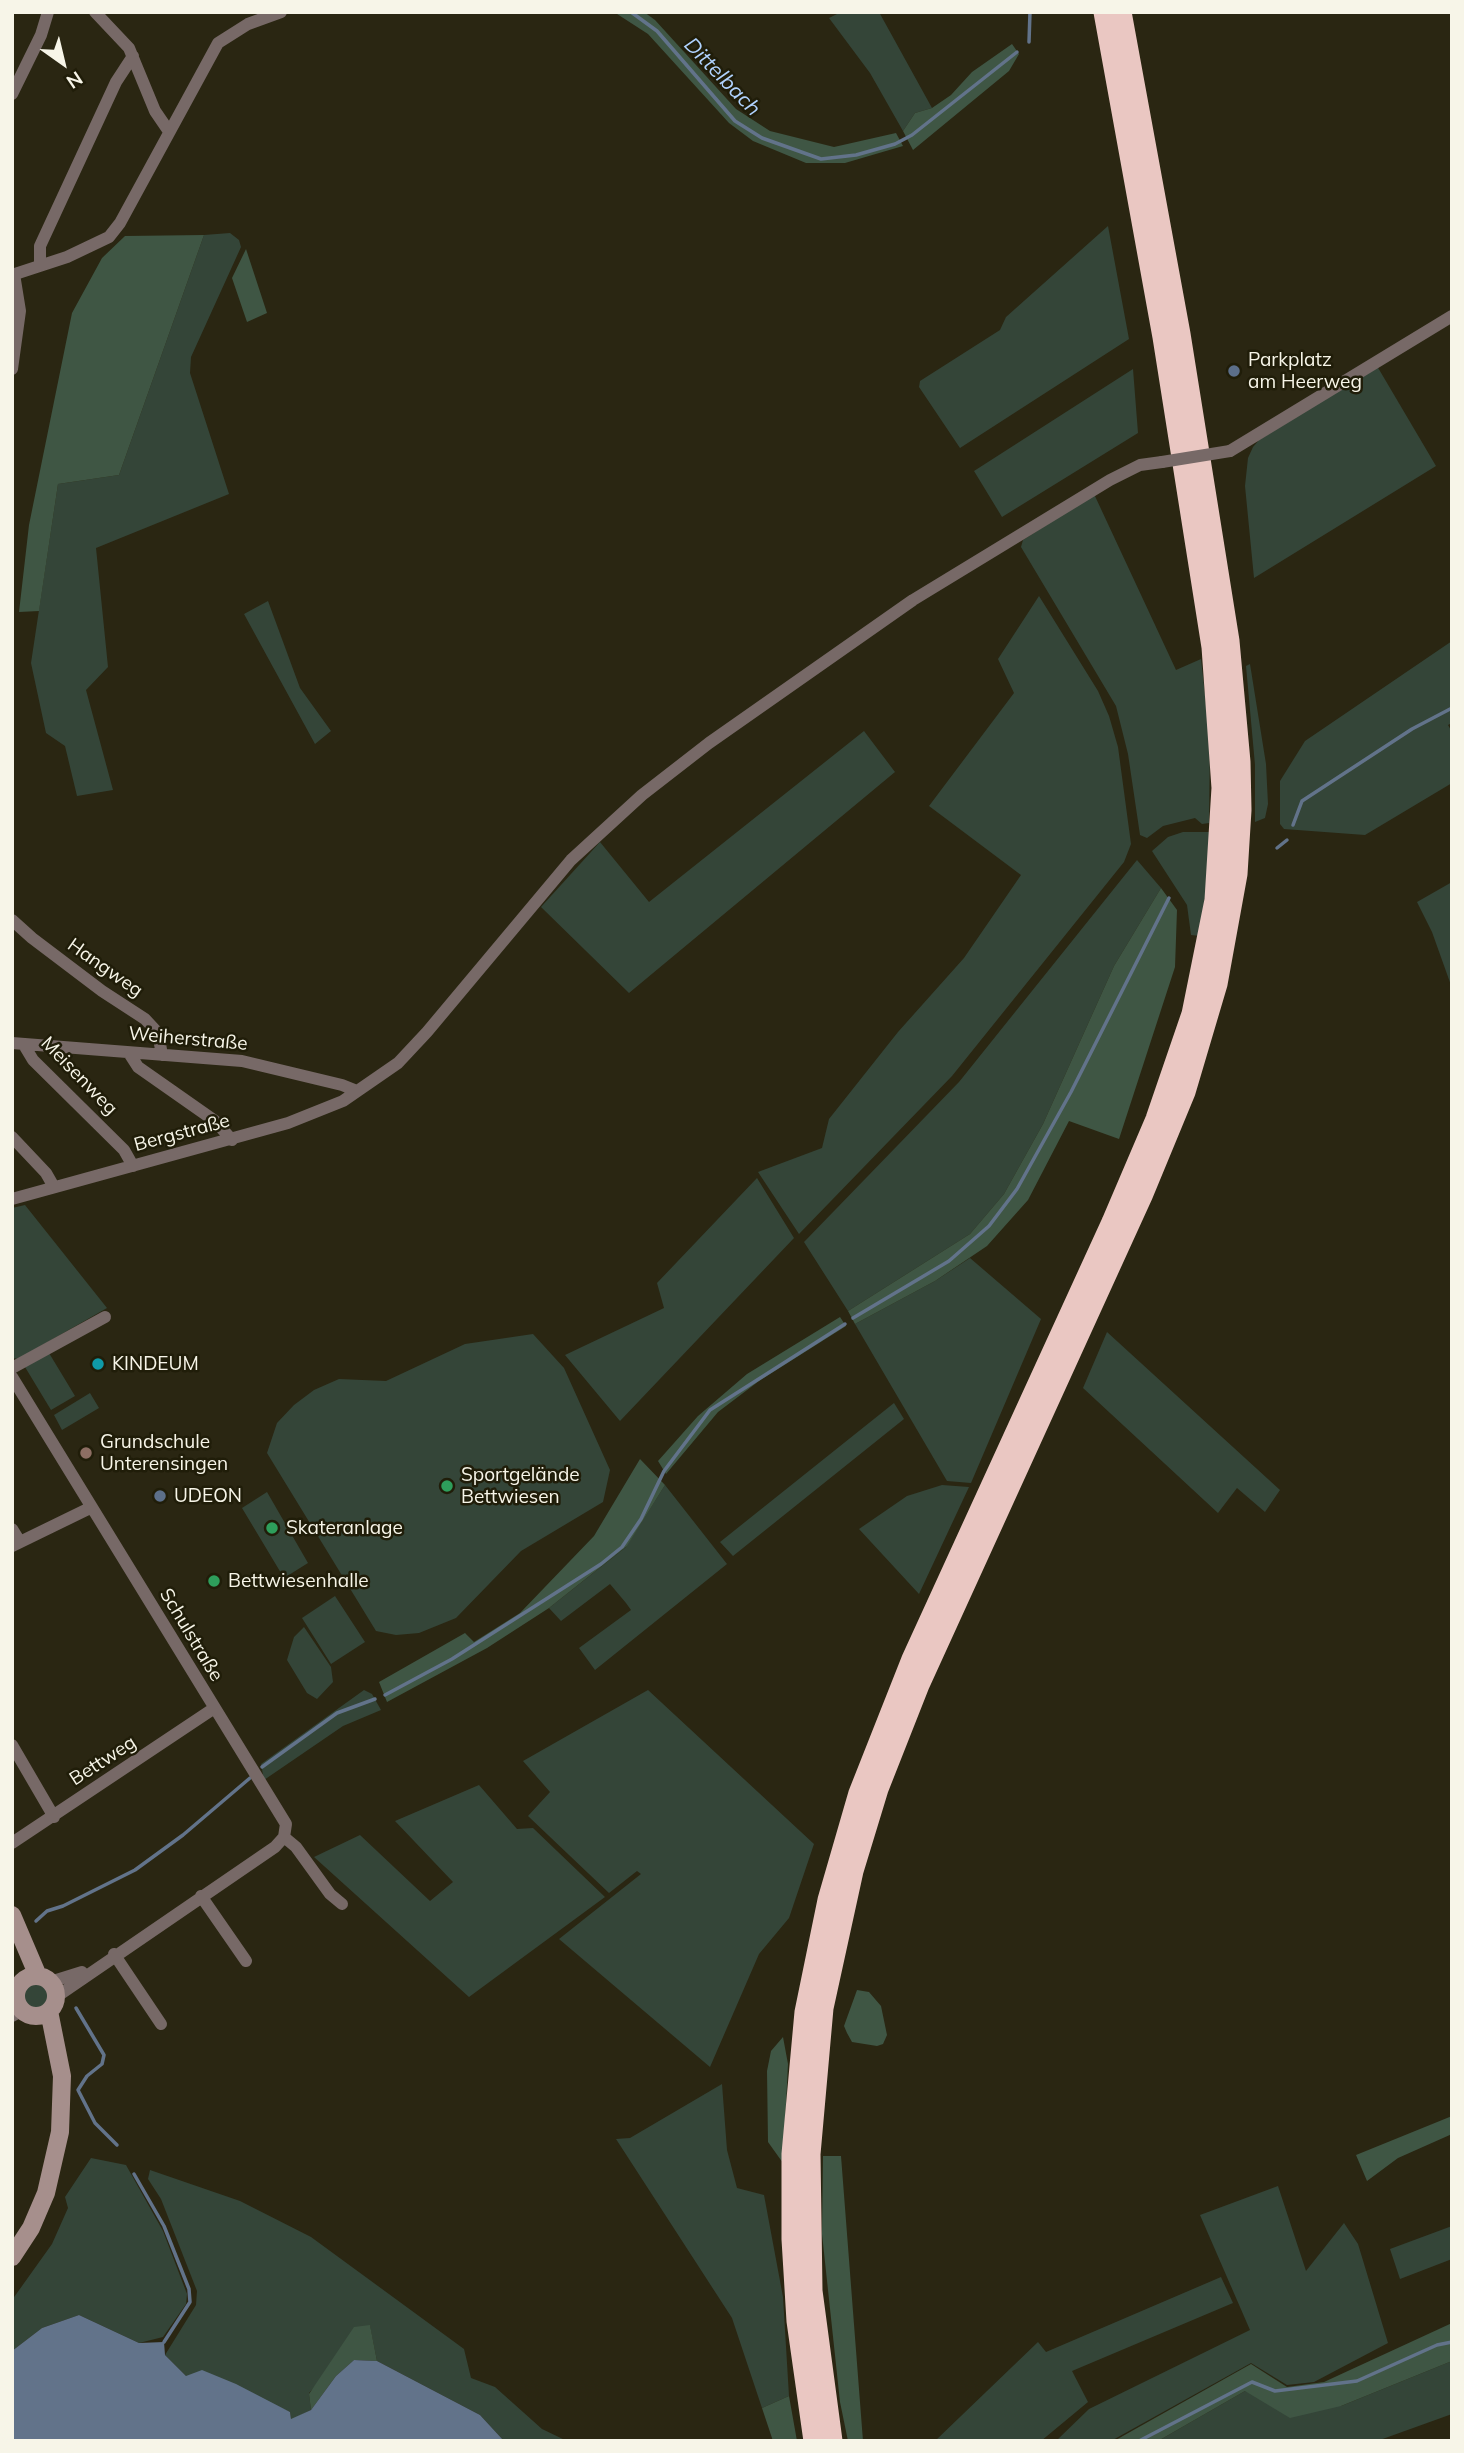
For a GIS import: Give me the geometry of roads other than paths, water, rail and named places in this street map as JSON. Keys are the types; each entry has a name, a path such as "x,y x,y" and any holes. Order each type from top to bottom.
{"highway":[{"path":"1104,12 1163,337 1203,583 1232,811"},
{"path":"832,2441 814,2320 809,2229 811,2123 823,2008 832,1960 869,1817 909,1711 1142,1196 1185,1091 1219,975 1230,845 1236,707 1221,589 1173,295 1121,12"},
{"path":"814,2441 798,2333 792,2239 793,2144 803,2030 842,1846 886,1722 934,1608 1128,1188 1171,1079 1205,957 1230,845"}],"street":[{"path":"12,94 41,35 48,12"},
{"path":"95,12 121,37 133,56 155,111 168,130"},
{"path":"12,369 20,311 13,275 93,246 115,230 218,43 248,23 281,12"},
{"path":"40,266 40,246 116,82 133,56"},
{"name":"Bergstraße","path":"12,1199 232,1140 319,1113 357,1091 397,1063 427,1032 571,860 642,796 699,751 913,600 1110,480 1140,465 1230,451 1452,316"},
{"name":"Hangweg","path":"12,920 92,984 145,1019 158,1033 162,1055"},
{"name":"Weiherstraße","path":"18,1044 242,1061 357,1091"},
{"name":"Meisenweg","path":"18,1044 124,1150 133,1166"},
{"path":"130,1053 138,1067 215,1121 232,1140"},
{"path":"12,1137 46,1173 54,1187"},
{"path":"12,1368 104,1317"},
{"name":"Schulstraße","path":"12,1377 286,1824 284,1838 296,1847 330,1894 342,1904"},
{"path":"12,1529 16,1544 90,1508"},
{"name":"Bettweg","path":"12,1843 214,1709"},
{"path":"12,1745 54,1817"},
{"path":"31,1998 96,1967 275,1847 284,1838"},
{"path":"201,1896 246,1961"},
{"path":"12,1915 31,1998"},
{"path":"12,1930 31,1998 57,2051 63,2107 56,2159 39,2211 12,2257"},
{"path":"114,1954 161,2024"}],"water":[{"path":"79,2315 139,2343 164,2342 165,2355 186,2376 202,2370 290,2412 291,2419 311,2410 336,2376 354,2360 377,2361 480,2415 504,2441 12,2441 12,2351 42,2328"}],"waterway":[{"name":"Dittelbach","path":"631,12 657,31 735,121 762,138 821,159 856,155 895,144 912,135 1017,52"},
{"name":"Dittelbach","path":"1029,42 1030,12"},
{"path":"1293,825 1302,801 1412,729 1452,708"},
{"path":"1277,848 1287,840"},
{"path":"853,1318 949,1261 989,1226 1017,1189 1071,1092 1169,898"},
{"path":"385,1695 452,1659 601,1564 622,1547 641,1519 664,1471 710,1410 845,1324"},
{"path":"262,1767 337,1713 375,1699"},
{"path":"36,1921 47,1911 63,1906 135,1870 183,1835 250,1778"},
{"path":"76,2008 104,2055 102,2064 87,2076 78,2090 95,2123 117,2145"},
{"path":"134,2174 164,2226 189,2289 190,2302 164,2342"},
{"path":"1139,2441 1252,2382 1275,2391 1357,2381 1437,2345 1452,2342"}],"place":[{"name":"Parkplatz am Heerweg","path":"1234,371"},
{"name":"KINDEUM","path":"98,1364"},
{"name":"Grundschule Unterensingen","path":"86,1453"},
{"name":"Sportgelände Bettwiesen","path":"447,1486"},
{"name":"UDEON","path":"160,1496"},
{"name":"Skateranlage","path":"272,1528"},
{"name":"Bettwiesenhalle","path":"214,1581"}]}
